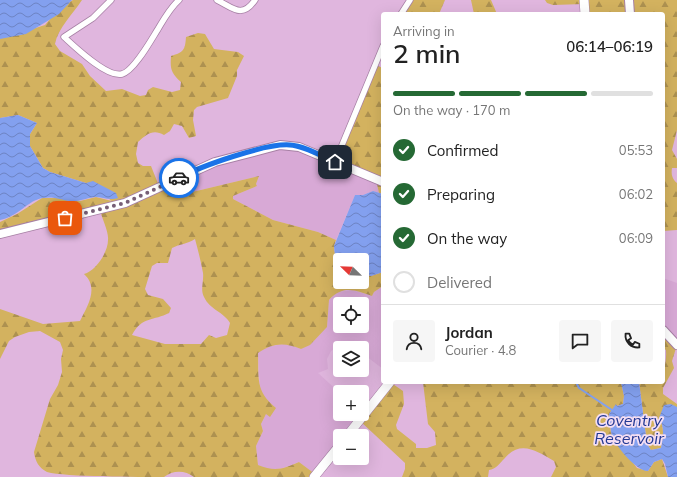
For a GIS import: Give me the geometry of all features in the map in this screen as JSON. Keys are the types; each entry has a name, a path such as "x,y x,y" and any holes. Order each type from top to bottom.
{"main road":[{"path":"584,0 585,12"},
{"path":"353,429 388,384"},
{"path":"314,477 333,453"}],"street":[{"path":"111,0 93,18 64,37 80,52 107,71 118,74 129,70 147,46 165,16 180,0"},
{"path":"217,0 236,10 242,11 250,7 255,0"},
{"path":"402,12 410,0"},
{"path":"629,0 630,12"},
{"path":"335,162 381,51"},
{"path":"0,234 125,203 215,162 280,145 299,147 381,181"},
{"path":"665,332 677,345"}],"shaded area":[{"path":"279,144 376,180 379,193 373,191 363,195 355,195 336,240 318,232 273,220 233,199 233,196 257,186 256,184 259,176 184,194 175,180"},
{"path":"665,279 677,283 677,345 665,331"},
{"path":"381,287 381,367 369,358 369,341 333,341 333,350 327,359 328,369 318,373 333,387 333,421 357,421 352,429 333,429 333,452 315,474 299,462 283,468 269,470 258,465 256,446 263,431 261,424 266,414 266,400 260,391 258,352 267,347 288,343 301,349 327,327 329,300 337,292 353,290 372,296 374,292"}],"green space":[{"path":"73,0 82,0 62,27 55,44 60,51 82,64 90,76 106,91 122,89 140,96 146,95 148,90 153,87 172,92 180,90 181,82 172,70 171,56 183,50 186,37 198,33 205,34 214,49 238,52 244,56 237,70 237,76 228,98 197,107 194,110 193,120 196,136 189,138 182,126 174,124 170,131 164,135 153,132 144,137 138,142 136,154 138,163 143,166 151,166 159,186 175,180 184,194 259,176 256,184 257,186 233,196 233,199 273,220 318,232 336,240 335,253 333,253 333,289 369,289 369,275 381,273 381,287 374,292 372,296 349,290 339,292 329,300 327,327 310,345 301,349 289,345 274,345 258,353 261,390 269,402 276,408 270,417 266,414 261,424 263,431 256,446 258,465 279,469 299,462 315,474 313,477 194,477 183,472 171,473 164,477 70,475 47,472 36,461 34,452 50,399 58,385 62,372 61,359 63,350 60,342 40,331 29,332 9,341 0,359 0,309 43,324 80,321 91,297 91,285 84,274 93,269 104,255 108,237 100,210 0,233 0,222 17,214 42,198 60,198 69,201 80,201 96,197 112,201 86,183 50,172 43,168 30,146 30,134 37,123 18,115 0,118 0,33 23,32 45,25 60,7","holes":["195,239 203,279 203,294 207,301 230,323 227,335 216,338 209,335 201,344 165,344 132,335 144,322 169,313 171,308 163,299 148,295 145,289 152,266 157,263 168,263 172,248"]},
{"path":"410,0 445,0 440,12 402,12"},
{"path":"471,0 491,0 496,12 474,12"},
{"path":"545,0 677,0 677,130 672,150 677,159 677,168 672,168 672,172 673,178 677,183 677,230 665,231 665,12 584,12 584,4 553,5 547,3"},
{"path":"375,65 381,67 381,194 379,193 376,180 335,161"},
{"path":"665,331 677,345 672,361 674,368 663,388 663,394 677,404 677,407 659,418 663,429 661,448 651,450 647,444 639,384 665,384"},
{"path":"388,384 393,384 403,391 404,404 396,425 397,429 416,444 416,448 427,448 436,445 435,432 428,424 423,384 621,384 624,396 623,404 616,405 609,414 611,433 637,468 648,471 654,462 662,459 668,477 551,477 556,467 554,461 535,451 522,448 516,449 510,453 496,467 489,470 488,477 402,477 405,469 405,463 360,421 369,421 369,409"}],"water":[{"path":"0,0 72,0 59,14 26,34 0,39"},
{"path":"18,115 37,123 30,134 30,146 43,168 50,172 86,183 93,181 116,193 118,198 109,199 95,197 67,201 54,198 43,198 32,202 12,216 0,220 0,118"},
{"path":"373,191 381,193 381,273 371,276 369,275 369,253 335,253 334,246 355,195 363,195"},
{"name":"Coventry Reservoir","path":"621,384 639,384 647,444 651,450 661,448 663,429 659,418 664,405 671,404 677,407 677,477 668,477 665,464 662,459 654,462 648,471 643,470 626,456 616,443 611,432 609,414 616,404 617,406 623,404 624,396"}],"waterway":[{"path":"577,384 579,388 612,410"}],"way so far":[{"path":"65,218 125,203 179,178"}],"route":[{"path":"179,178 215,162 280,145 299,147 335,162"}]}
